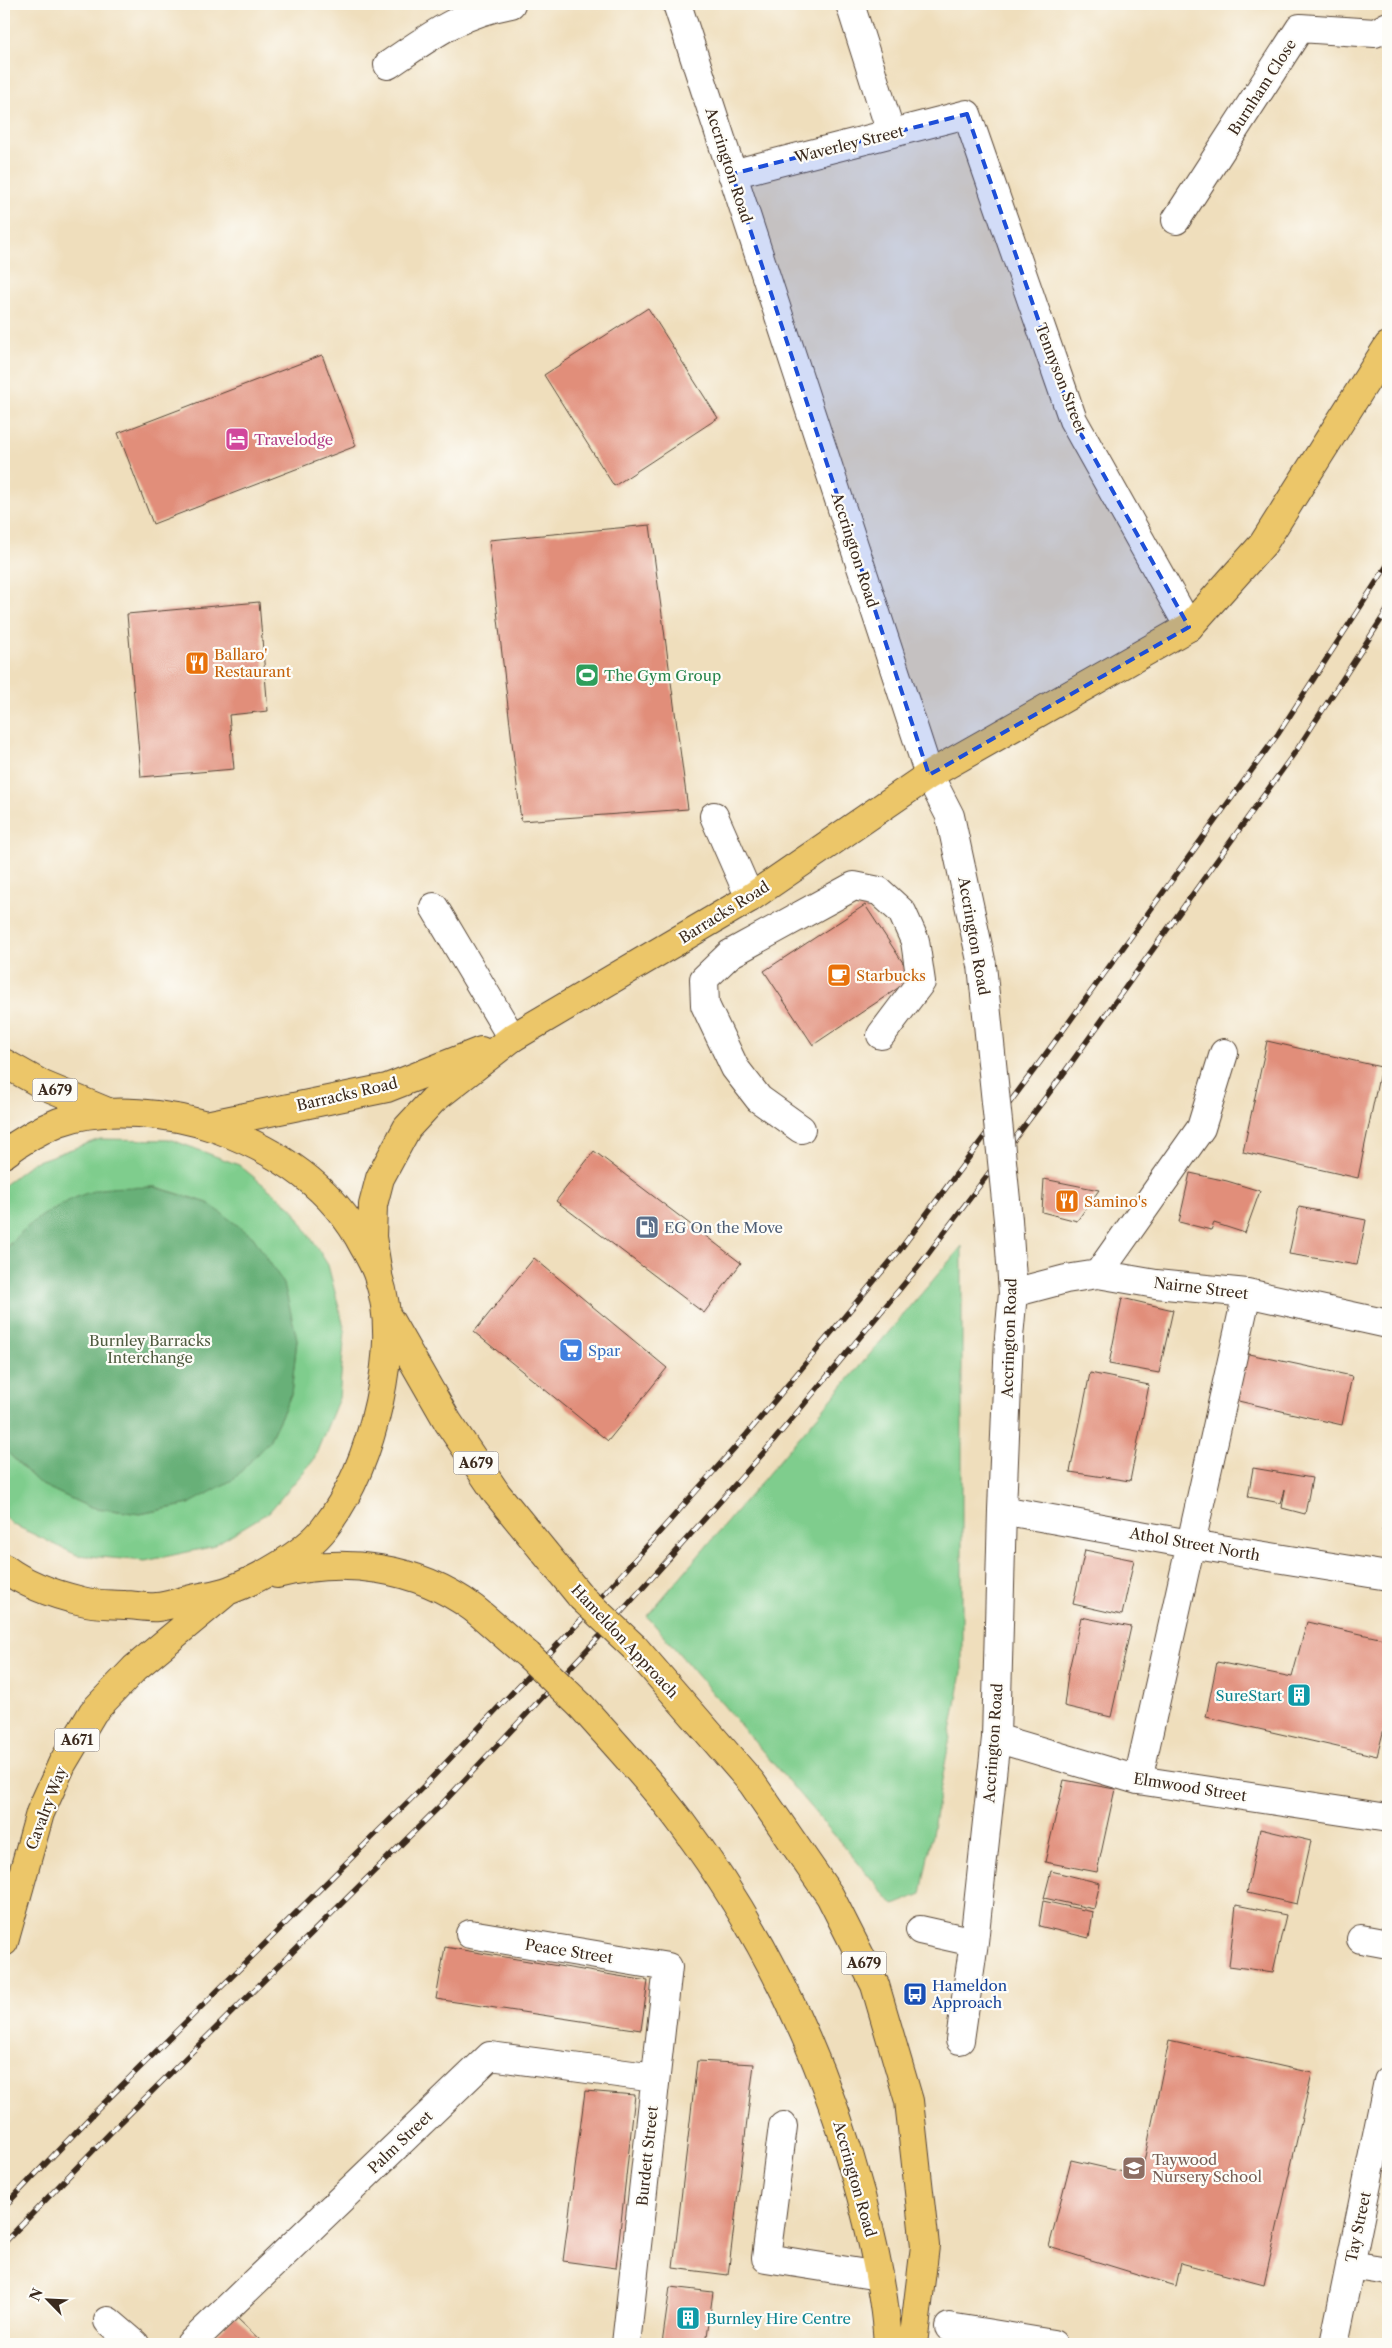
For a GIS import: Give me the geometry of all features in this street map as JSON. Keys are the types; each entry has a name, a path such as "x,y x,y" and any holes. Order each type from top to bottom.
{"main road":[{"name":"Barracks Road","path":"378,1274 372,1238 373,1205 380,1178 392,1152 407,1128 433,1100 512,1038 750,898 929,775 1189,627 1263,544 1388,346"},
{"name":"Barracks Road","path":"206,1124 386,1088 512,1038"},
{"name":"A679","path":"4,1063 43,1085 108,1112"},
{"path":"4,1154 27,1137 62,1121 108,1112 161,1116 206,1124 248,1140 286,1161 322,1190 342,1212 355,1231 378,1274 388,1318 388,1349 375,1424 362,1464 343,1501 322,1531 296,1555 237,1587 157,1607 84,1602 16,1577 4,1568"},
{"name":"Hameldon Approach","path":"388,1318 448,1422 497,1494 581,1597 636,1648 752,1783 830,1896 875,1985 909,2102 925,2246 913,2344"},
{"name":"Accrington Road","path":"237,1587 304,1567 352,1565 388,1570 444,1591 472,1608 528,1655 582,1707 637,1768 680,1822 731,1897 775,1971 798,2020 827,2087 851,2157 873,2239 888,2344"},
{"name":"Cavalry Way","path":"4,1942 40,1813 62,1764 94,1712 135,1668 237,1587"}],"street":[{"name":"Accrington Road","path":"677,4 929,775 950,816 982,964 1008,1220 1013,1293 1009,1337 1002,1510 996,1738 974,1942 960,2040"},
{"path":"850,4 891,133"},
{"path":"388,65 453,21 494,5"},
{"name":"Burnham Close","path":"1176,220 1300,28 1375,33 1388,26"},
{"name":"Waverley Street","path":"732,174 967,114"},
{"name":"Tennyson Street","path":"967,114 1073,420 1189,627"},
{"path":"714,816 750,898"},
{"path":"801,1129 759,1099 735,1068 705,1005 704,979 730,954 854,886 879,891 902,912 915,940 921,982 881,1034"},
{"path":"434,907 512,1038"},
{"path":"1098,1274 1201,1128 1224,1053"},
{"name":"Nairne Street","path":"1013,1293 1066,1279 1098,1274 1156,1284 1247,1293 1388,1324"},
{"path":"1138,1780 1247,1293"},
{"name":"Athol Street North","path":"1002,1510 1190,1544 1388,1576"},
{"name":"Elmwood Street","path":"996,1738 1138,1780 1388,1818"},
{"path":"920,1930 974,1942"},
{"name":"Peace Street","path":"470,1934 668,1967"},
{"path":"1361,1939 1388,1944"},
{"name":"Burdett Street","path":"626,2344 668,1967"},
{"name":"Palm Street","path":"190,2344 490,2056 655,2078"},
{"name":"Tay Street","path":"1334,2344 1388,2081"},
{"path":"783,2126 766,2258 879,2276"},
{"path":"1350,2265 1388,2271"},
{"path":"108,2321 135,2344"},
{"path":"949,2328 1053,2344"}],"highlighted area":[{"path":"967,114 1073,420 1189,627 929,775 732,174"}],"green space":[{"path":"100,1139 172,1140 239,1165 292,1208 328,1265 345,1331 339,1398 313,1461 269,1512 211,1547 145,1561 77,1555 12,1524 4,1516 4,1449 40,1484 89,1507 140,1514 189,1504 269,1441 291,1395 297,1339 208,1203 156,1187 101,1189 9,1244 4,1253 4,1185 32,1163"},
{"name":"Burnley Barracks Interchange","path":"155,1187 208,1203 253,1237 284,1284 297,1339 291,1395 269,1441 234,1479 189,1504 140,1514 89,1507 40,1484 4,1449 4,1253 11,1242 34,1222 75,1198 89,1192 108,1188"},
{"path":"962,1246 962,1672 921,1894 894,1905 647,1616"}],"building":[{"path":"648,308 718,418 614,486 544,375"},
{"name":"Travelodge","path":"322,355 356,446 153,524 118,433"},
{"name":"The Gym Group","path":"650,525 688,809 521,821 489,540"},
{"name":"Ballaro' Restaurant","path":"259,602 268,711 229,715 234,769 141,777 127,614"},
{"name":"Starbucks","path":"865,905 913,978 813,1045 764,971"},
{"path":"1267,1041 1381,1067 1358,1178 1243,1152"},
{"path":"594,1151 741,1263 704,1313 556,1201"},
{"path":"1190,1173 1260,1191 1245,1233 1214,1223 1211,1230 1179,1222"},
{"name":"Samino's","path":"1044,1179 1099,1190 1077,1221 1042,1212"},
{"path":"1299,1207 1366,1220 1357,1265 1289,1254"},
{"name":"Spar","path":"534,1258 667,1368 608,1441 474,1332"},
{"path":"1122,1298 1173,1310 1159,1373 1109,1364"},
{"path":"1244,1353 1352,1376 1342,1425 1234,1400"},
{"path":"1090,1373 1149,1385 1130,1481 1070,1472"},
{"path":"1253,1468 1312,1478 1305,1514 1282,1508 1285,1490 1281,1503 1248,1497"},
{"path":"1388,1501 1388,1532 1382,1531"},
{"path":"1085,1550 1134,1560 1122,1615 1073,1604"},
{"path":"1081,1617 1131,1627 1111,1717 1064,1706 1068,1674"},
{"name":"SureStart","path":"1307,1622 1388,1640 1388,1713 1377,1756 1206,1717 1217,1662 1292,1677"},
{"path":"1064,1780 1115,1789 1097,1872 1045,1862"},
{"path":"1260,1829 1311,1841 1297,1904 1247,1893"},
{"path":"1051,1871 1100,1883 1094,1909 1044,1898"},
{"path":"1043,1901 1093,1912 1089,1938 1039,1926"},
{"path":"1236,1905 1286,1915 1273,1972 1229,1966"},
{"path":"445,1947 648,1981 641,2030 436,1999"},
{"path":"1169,2041 1312,2073 1264,2285 1181,2263 1176,2286 1049,2247 1071,2160 1141,2176"},
{"path":"697,2061 754,2064 728,2275 673,2268"},
{"path":"585,2091 635,2095 616,2268 563,2261"},
{"name":"Burnley Hire Centre","path":"670,2287 713,2292 706,2344 662,2344"},
{"path":"235,2316 264,2344 206,2344"}],"railway":[{"path":"4,2207 96,2111 424,1786 581,1620 747,1434 899,1251 1040,1062 1278,734 1388,564"},
{"path":"4,2243 114,2129 442,1804 599,1637 766,1450 919,1266 1061,1077 1298,748 1388,609"}],"place":[{"name":"Travelodge","path":"237,439"},
{"name":"Ballaro' Restaurant","path":"197,663"},
{"name":"The Gym Group","path":"587,675"},
{"name":"Starbucks","path":"839,975"},
{"name":"Samino's","path":"1067,1201"},
{"name":"EG On the Move","path":"647,1227"},
{"name":"Spar","path":"571,1350"},
{"name":"SureStart","path":"1299,1695"},
{"name":"Hameldon Approach","path":"915,1994"},
{"name":"Taywood Nursery School","path":"1134,2168"},
{"name":"Burnley Hire Centre","path":"688,2318"}]}
